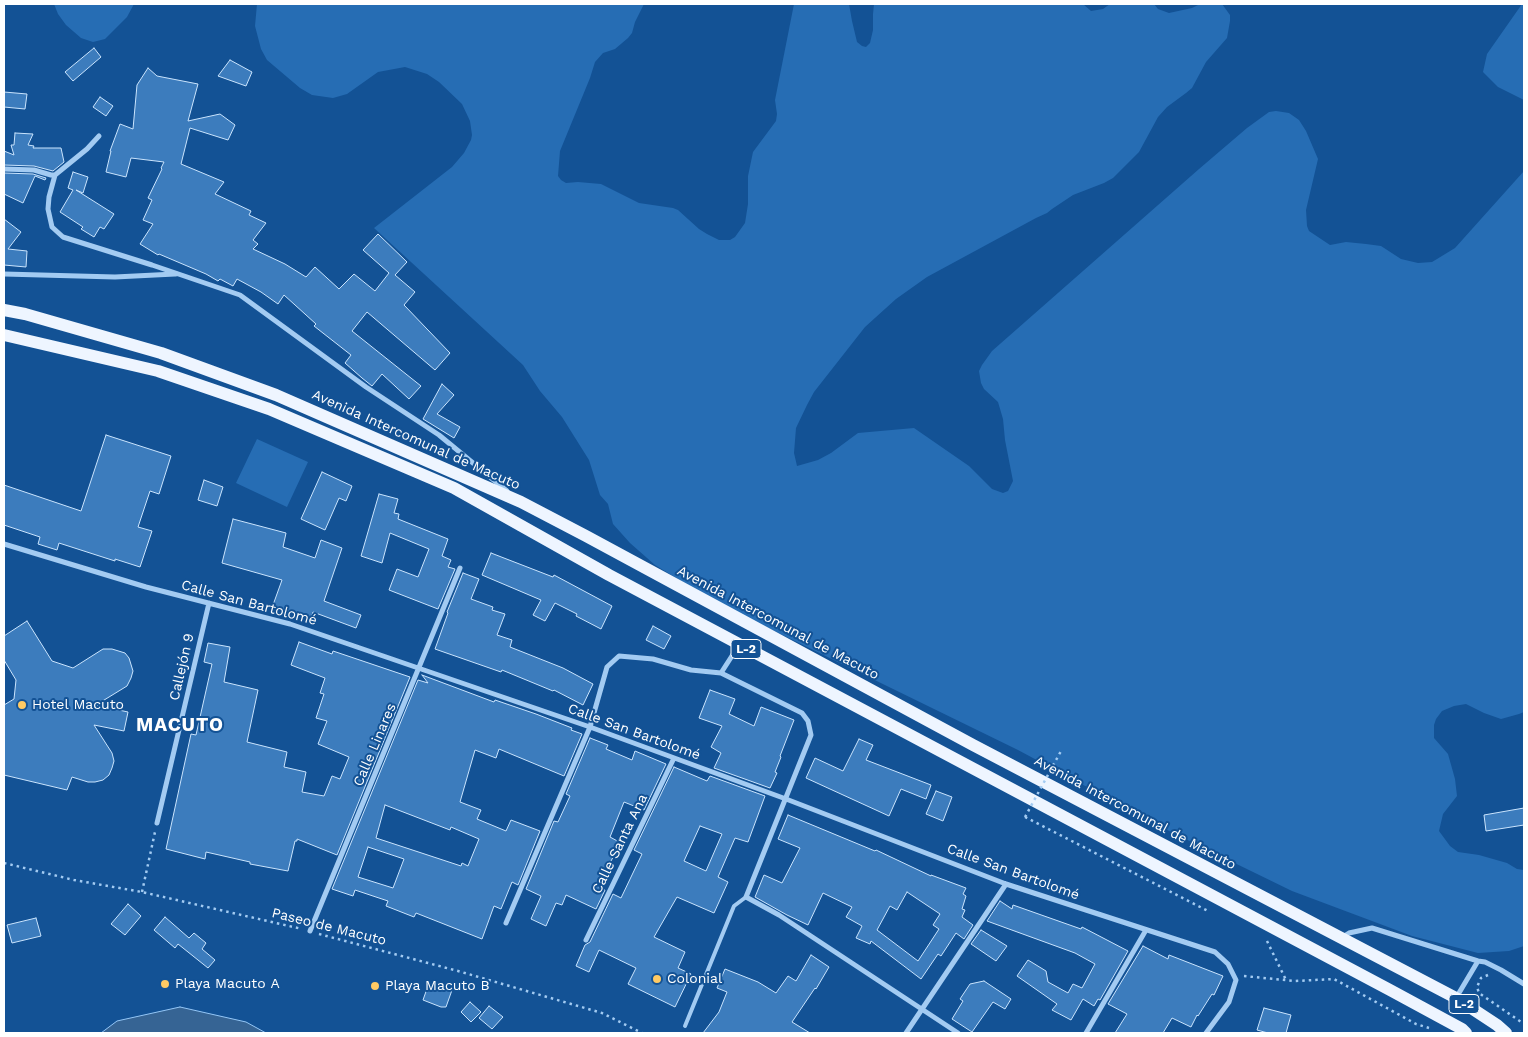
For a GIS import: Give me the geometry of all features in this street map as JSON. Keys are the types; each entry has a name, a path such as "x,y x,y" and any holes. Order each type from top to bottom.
{"main road":[{"name":"Avenida Intercomunal de Macuto","path":"4,310 25,314 161,353 276,395 522,502 973,745 1456,998 1506,1033"},
{"name":"Avenida Intercomunal de Macuto","path":"4,335 158,371 269,409 454,488 739,645 1390,990 1462,1029 1466,1033"}],"street":[{"path":"99,136 87,149 55,175 49,197 48,210 52,227 63,237 240,295 366,387 439,435 522,502"},
{"path":"4,168 34,170 55,175"},
{"path":"4,274 115,277 178,274"},
{"name":"Calle San Bartolomé","path":"4,544 146,587 290,624 590,727 786,799 1006,884 1215,952 1228,964 1235,977"},
{"name":"Calle Linares","path":"310,931 460,568"},
{"name":"Callejón 9","path":"157,823 209,603"},
{"path":"722,673 739,645"},
{"path":"506,923 590,727 608,667 619,656 653,659 690,670 722,673 802,713 808,722 812,735 746,897 779,915 958,1033"},
{"name":"Calle Santa Ana","path":"586,940 674,758"},
{"path":"906,1033 1006,884"},
{"path":"1341,938 1349,933 1372,928 1485,962 1524,984"},
{"path":"1086,1033 1146,930"},
{"path":"1456,998 1478,961"},
{"path":"1206,1033 1229,1002 1235,977"}],"lane":[{"path":"685,1026 734,906 746,897"}],"path":[{"path":"1061,751 1025,817 1216,915"},
{"path":"142,892 157,823"},
{"name":"Paseo de Macuto","path":"4,863 74,880 142,892 310,931 458,970 602,1013 642,1033"},
{"path":"1259,937 1268,941 1286,980"},
{"path":"1501,970 1481,978 1477,987 1479,992 1524,1024"},
{"path":"1235,977 1286,980 1334,979 1416,1024 1430,1029"}],"shaded area":[{"path":"54,4 134,4 127,17 105,39 93,42 81,38 66,25"},
{"path":"257,4 644,4 628,38 615,49 603,53 595,62 560,151 558,176 566,183 601,184 639,203 673,208 707,234 719,240 730,240 735,237 745,223 748,204 748,176 753,152 776,121 775,100 794,4 849,4 857,42 866,47 870,43 873,30 874,4 1083,4 1091,11 1103,9 1110,4 1154,4 1158,9 1169,13 1192,8 1200,4 1222,4 1230,15 1227,38 1206,62 1192,88 1167,107 1158,117 1139,152 1113,178 1073,195 1047,213 927,277 896,299 865,327 814,392 807,405 796,428 794,453 797,466 818,460 831,453 858,433 914,428 969,466 992,489 1003,493 1008,491 1013,481 1003,419 998,402 984,389 981,383 979,371 982,365 992,351 1199,169 1269,112 1289,113 1299,120 1306,131 1318,159 1306,210 1307,226 1309,231 1330,245 1346,242 1381,246 1401,259 1418,263 1432,262 1455,248 1524,171 1524,712 1501,719 1466,704 1454,706 1442,711 1436,719 1434,738 1448,754 1455,779 1457,796 1443,814 1439,831 1450,846 1458,852 1479,855 1524,870 1524,946 1509,951 1478,953 1412,936 1292,891 1171,832 1018,750 717,603 655,565 630,543 613,524 608,504 600,495 589,460 562,417 540,391 523,365 374,228 452,167 464,153 472,135 470,121 462,104 439,82 427,74 405,67 378,72 347,94 333,98 312,95 300,88 267,60 261,49 255,26"},
{"path":"1522,4 1524,4 1524,100 1498,87 1483,72 1487,54"},
{"path":"257,439 308,462 287,507 236,483"},
{"path":"180,1007 246,1022 266,1033 101,1033 117,1021"}],"building":[{"path":"94,48 101,57 73,81 65,72"},
{"path":"230,60 252,72 246,86 218,76"},
{"path":"148,68 157,76 198,84 188,121 220,114 235,125 228,140 190,128 181,164 224,182 215,194 251,211 249,215 266,223 253,240 258,244 253,249 285,264 306,277 315,267 339,289 354,274 375,291 389,273 363,250 378,234 407,262 395,275 415,292 404,305 450,353 435,370 367,312 352,331 421,386 409,399 382,374 372,386 362,378 345,363 351,355 314,326 316,324 284,295 278,304 237,279 233,286 220,279 218,281 206,274 158,255 140,244 153,224 143,220 152,200 148,198 164,162 131,158 126,177 106,172 110,151 120,124 133,129 137,85"},
{"path":"4,92 27,94 25,109 4,107"},
{"path":"100,97 113,106 106,116 93,107"},
{"path":"15,133 33,134 28,145 34,146 33,148 61,148 64,162 53,171 34,166 4,165 4,151 14,155 11,145 14,145"},
{"path":"73,172 88,177 83,193 76,190 114,214 104,229 100,227 94,237 81,229 83,227 60,212 73,190 68,188"},
{"path":"4,173 33,174 46,178 45,180 35,176 23,203 4,194"},
{"path":"4,219 21,232 8,249 27,251 26,267 4,265"},
{"path":"442,384 454,395 437,414 460,427 454,438 423,419"},
{"path":"106,435 171,456 159,494 150,491 138,527 152,531 140,567 59,543 57,550 38,544 40,537 4,525 4,485 81,511"},
{"path":"322,472 352,486 346,501 339,498 325,530 301,519"},
{"path":"204,480 223,487 217,506 198,500"},
{"path":"379,494 398,499 394,513 399,514 398,519 448,539 442,556 451,560 448,567 455,569 438,609 389,590 397,569 418,577 429,549 390,533 382,563 361,556"},
{"path":"233,519 286,533 283,547 315,558 321,540 342,548 324,601 361,615 356,628 313,612 311,618 273,605 282,580 222,563"},
{"path":"491,553 553,577 554,575 612,606 601,629 555,603 545,621 533,615 541,600 482,575"},
{"path":"463,573 479,579 471,599 493,607 492,610 505,614 497,635 512,640 510,647 563,668 593,684 583,705 554,690 502,670 501,672 435,649 447,612"},
{"name":"Hotel Macuto","path":"27,621 52,661 73,668 103,649 112,649 125,653 129,658 133,671 127,686 96,705 128,712 124,731 94,725 112,753 114,761 109,775 103,780 88,782 72,777 67,790 4,775 4,705 14,699 16,680 4,660 4,636"},
{"path":"653,626 671,636 664,649 646,640"},
{"path":"299,642 332,654 333,651 410,677 337,855 297,839 288,871 250,864 250,862 206,852 205,859 166,849 191,734 196,735 212,664 204,662 208,643 230,647 224,682 258,690 247,742 287,752 284,767 306,772 302,792 324,796 332,776 340,779 349,757 318,744 327,721 316,718 324,694 320,693 325,678 291,665"},
{"path":"422,675 494,702 495,700 536,714 572,728 571,730 582,734 564,776 499,749 496,758 475,750 460,802 481,810 477,819 506,831 511,820 540,831 518,885 512,882 501,909 494,906 482,939 416,913 414,917 386,906 388,901 355,890 353,896 332,889 418,680 428,683","holes":["385,805 450,830 451,827 479,839 468,866 462,863 461,866 376,838","368,847 404,859 393,888 358,877"]},
{"path":"710,690 735,699 729,714 754,726 761,707 794,720 780,756 775,772 777,773 770,788 714,768 721,753 711,747 722,726 699,718"},
{"path":"590,738 608,745 606,749 632,760 635,751 666,764 644,810 624,802 610,837 621,843 597,886 605,890 596,909 566,895 562,905 556,903 546,926 531,919 541,896 526,889 554,821 558,822 570,796 566,794"},
{"path":"859,739 873,745 866,760 931,785 926,799 901,789 889,816 806,778 815,758 843,771"},
{"path":"674,767 707,781 710,776 765,796 748,842 735,838 718,877 728,882 714,913 677,897 654,937 685,952 678,968 691,974 675,1007 628,984 636,968 599,950 589,972 576,966 585,945 590,942 613,894 621,898 642,854 634,850","holes":["700,826 722,834 706,871 684,861"]},
{"path":"936,791 952,797 943,821 926,814"},
{"path":"1524,808 1524,825 1486,831 1484,815"},
{"path":"788,815 876,850 931,876 966,888 963,894 966,896 962,909 965,910 962,917 973,925 964,939 956,933 941,956 938,954 921,979 871,941 870,944 856,938 862,926 846,917 852,907 823,893 808,925 755,897 764,875 782,883 800,848 778,839","holes":["907,892 940,914 933,925 939,929 918,961 877,930 890,906 897,910"]},
{"path":"1000,901 1012,909 1013,905 1081,929 1082,927 1128,951 1100,1000 1098,999 1094,1006 1083,999 1071,1020 1052,1010 1057,1004 1017,976 1028,960 1046,971 1048,982 1068,993 1073,984 1082,988 1095,964 1075,953 987,921"},
{"path":"128,904 141,916 125,935 111,924"},
{"path":"165,917 189,938 194,933 206,943 202,949 215,960 208,968 178,944 175,948 154,930"},
{"path":"36,918 41,936 12,943 7,925"},
{"path":"981,930 1007,946 996,961 971,944"},
{"path":"1143,946 1168,959 1169,955 1223,976 1214,995 1212,994 1191,1027 1172,1018 1163,1033 1115,1033 1127,1014 1108,1004"},
{"path":"811,955 829,967 792,1022 810,1033 703,1033 719,1012 727,992 717,988 725,969 758,982 776,993 788,976 796,981"},
{"path":"984,981 1011,999 1005,1009 993,1002 972,1032 952,1019 963,1001 960,999 970,984"},
{"path":"429,983 452,990 446,1007 423,1000"},
{"path":"470,1002 481,1012 471,1022 461,1012"},
{"path":"489,1006 503,1017 492,1029 479,1018"},
{"path":"1264,1008 1291,1015 1286,1033 1268,1033 1257,1030"}],"place":[{"name":"Hotel Macuto","path":"22,705"},
{"name":"Colonial","path":"657,979"},
{"name":"Playa Macuto A","path":"165,984"},
{"name":"Playa Macuto B","path":"375,986"}],"district":[{"name":"MACUTO","path":"180,725"}]}
